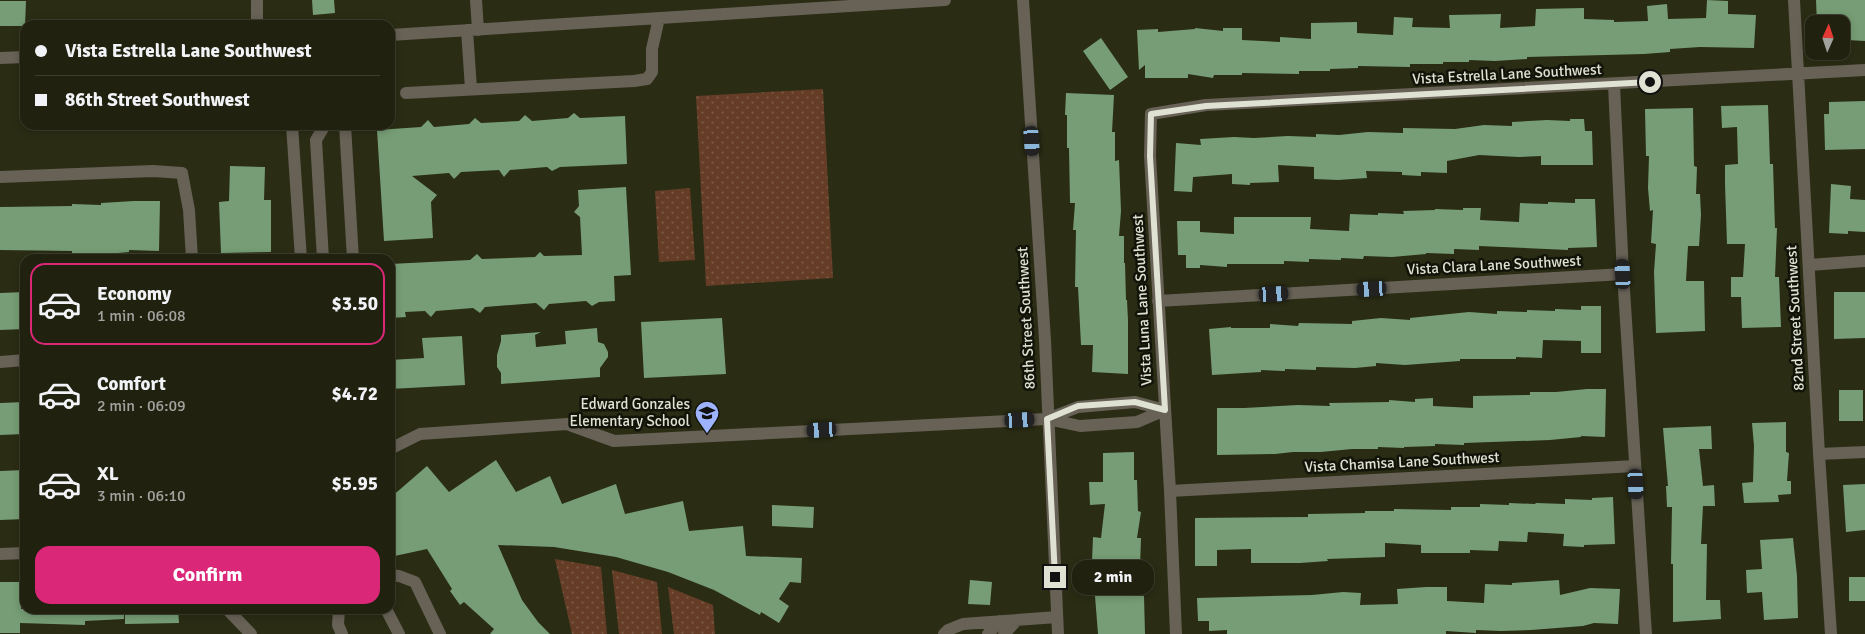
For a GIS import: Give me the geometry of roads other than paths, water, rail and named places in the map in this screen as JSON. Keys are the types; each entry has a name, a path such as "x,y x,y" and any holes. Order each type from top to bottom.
{"street":[{"path":"257,0 257,20"},
{"path":"471,89 476,0"},
{"path":"395,35 945,0"},
{"name":"86th Street Southwest","path":"1023,0 1045,340 1058,634"},
{"name":"82nd Street Southwest","path":"1794,0 1831,634"},
{"path":"406,93 648,79 652,72 652,49 658,18"},
{"path":"0,58 20,57"},
{"name":"Vista Estrella Lane Southwest","path":"1151,114 1206,106 1865,70"},
{"path":"1614,84 1623,274 1646,634"},
{"name":"Vista Luna Lane Southwest","path":"1151,114 1150,156 1170,491 1176,634"},
{"path":"292,130 301,254"},
{"path":"322,130 316,140 323,254"},
{"path":"345,130 353,254"},
{"path":"0,177 153,170 182,173 189,210 192,254"},
{"path":"1809,265 1865,261"},
{"name":"Vista Clara Lane Southwest","path":"1158,301 1623,274"},
{"path":"0,362 20,360"},
{"path":"1047,419 1078,406 1135,402 1165,410"},
{"path":"395,446 420,434 567,424 614,441 1047,419 1080,426 1137,422 1165,410"},
{"path":"1819,454 1865,452"},
{"name":"Vista Chamisa Lane Southwest","path":"1170,491 1635,466"},
{"path":"0,554 20,553"},
{"path":"395,576 415,582 440,634"},
{"path":"232,614 251,634"},
{"path":"339,614 338,625 342,634"},
{"path":"389,614 399,634"},
{"path":"944,634 948,630 963,624 976,622 1057,617"},
{"path":"1004,634 1017,620"},
{"path":"988,634 1000,621"},
{"path":"965,634 976,622"}],"place":[{"name":"Edward Gonzales Elementary School","path":"707,434"}]}
